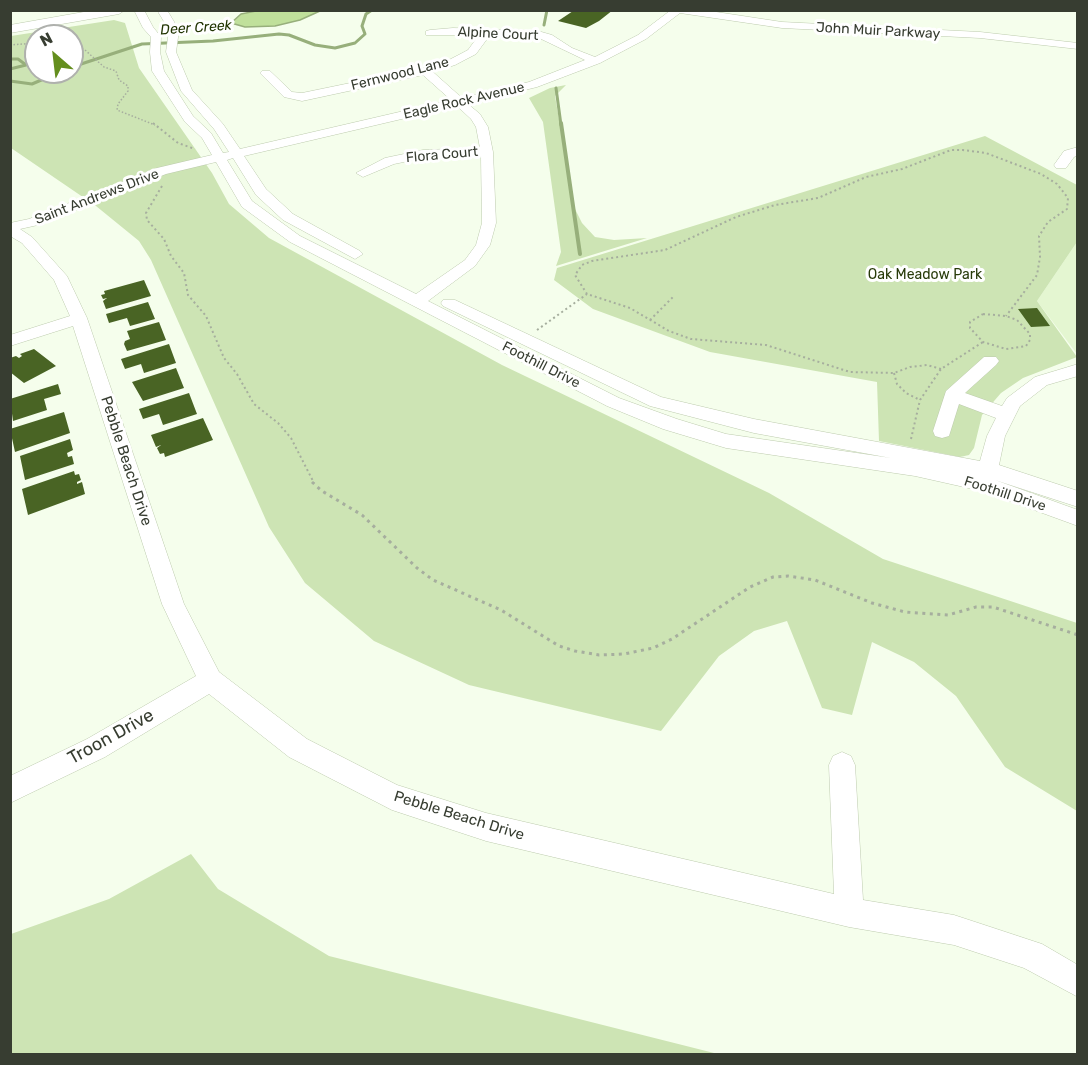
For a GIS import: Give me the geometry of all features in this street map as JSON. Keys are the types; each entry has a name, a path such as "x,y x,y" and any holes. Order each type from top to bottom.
{"main road":[{"path":"10,23 85,10"},
{"path":"10,29 119,10"}],"street":[{"name":"Foothill Drive","path":"139,10 163,52"},
{"name":"Foothill Drive","path":"162,10 174,30 163,52 158,71 168,89 189,118 220,153 247,204 295,239 422,297 526,338 656,402 1077,499"},
{"name":"Eagle Rock Avenue","path":"591,59 663,10"},
{"name":"Eagle Rock Avenue","path":"220,153 457,100 591,59 630,44 678,10"},
{"name":"John Muir Parkway","path":"678,10 792,26 980,35 1077,43"},
{"name":"John Muir Parkway","path":"708,10 800,22 992,32 1077,43"},
{"name":"Alpine Court","path":"430,33 453,31 544,35 561,47 591,59"},
{"name":"Fernwood Lane","path":"266,73 288,95 302,97 425,71 451,63 472,52 482,42 487,32"},
{"path":"422,297 470,263 483,245 489,223 487,152 482,127 425,71"},
{"path":"1061,165 1069,154 1077,151"},
{"name":"Flora Court","path":"363,173 390,161 423,154 487,152"},
{"name":"Saint Andrews Drive","path":"10,227 22,217 125,174 220,153"},
{"name":"Pebble Beach Drive","path":"10,227 27,240 61,279 79,318 172,604 210,680 298,748 392,797 486,827 849,912 954,930 1031,956 1077,982"},
{"name":"Foothill Drive","path":"422,297 613,402 670,424 726,441 915,469 986,477 1077,518"},
{"path":"10,341 79,318"},
{"path":"942,431 952,395 990,361"},
{"path":"986,477 996,436 1013,402 1041,381 1077,370"},
{"path":"952,395 1007,415"},
{"name":"Troon Drive","path":"10,790 96,748 210,680"},
{"path":"842,765 849,912"}],"path":[{"path":"84,51 92,55 104,67 116,71 119,80 129,87 118,104 117,110 151,122 178,143 198,150 220,153"},
{"path":"942,369 927,365 910,367 894,373 850,372 766,345 691,339 669,331 630,308 586,294 575,275 582,265 592,261 665,250 736,217 775,205 818,198 866,177 902,170 951,150 963,150 986,153 1041,174 1057,184 1068,198 1067,209 1048,222 1040,236 1037,276 1006,316"},
{"path":"167,183 159,190 147,211 147,219 164,239 171,256 184,273 188,296 205,314 224,358 237,374 254,404 278,423 291,438 310,480 367,519 417,568 433,580 501,610 559,646 599,655 624,654 653,648 672,639 750,587 780,576 807,578 872,603 905,612 948,615 976,607 993,607 1077,635"},
{"path":"526,338 586,294"},
{"path":"650,320 673,297"},
{"path":"983,314 1006,316 1017,320 1030,334 1030,340 1026,346 1006,349 994,347 974,336 970,328 970,322 983,314"},
{"path":"894,373 897,384 906,393 920,400"}],"shaded area":[{"path":"256,11 320,11 300,20 275,26 245,27 231,23 241,14"},
{"path":"1077,242 1077,354 1037,301"}],"green space":[{"path":"114,20 125,23 139,68 212,173 229,204 269,238 502,365 769,493 883,559 1077,623 1077,811 1005,767 956,696 914,662 872,642 852,715 822,708 787,621 754,631 719,656 661,731 469,685 374,641 305,583 269,527 151,260 139,241 96,206 11,148 11,36 24,34 24,84 84,84 84,25"},
{"path":"566,85 555,96 574,207 582,223 595,237 614,240 647,238 556,266 561,252 543,122 529,98 550,88"},
{"name":"Oak Meadow Park","path":"985,136 1077,185 1077,242 1037,301 1077,357 1023,378 1001,393 982,415 974,448 969,455 960,457 879,441 877,382 710,352 593,309 554,280 557,268"},
{"path":"191,854 218,889 329,956 718,1054 11,1054 11,934 109,899"}],"building":[{"path":"613,10 586,28 558,21 573,11"},
{"path":"144,280 151,296 106,309 103,301 107,298 103,299 101,295 105,294 104,291"},
{"path":"148,302 155,319 130,326 127,318 109,323 106,314"},
{"path":"1037,308 1050,326 1031,327 1018,309"},
{"path":"159,322 166,340 127,351 124,344 130,339 127,331"},
{"path":"169,344 176,363 144,373 141,364 125,369 121,359"},
{"path":"34,349 56,366 24,383 10,372 10,358 16,356 19,358 22,356 20,354"},
{"path":"176,368 184,388 143,401 132,382"},
{"path":"58,384 61,394 44,399 47,410 13,421 10,399"},
{"path":"189,393 197,414 163,425 159,414 143,419 139,409"},
{"path":"64,412 70,433 15,452 10,429"},
{"path":"203,418 213,440 165,457 164,453 160,454 157,448 161,445 156,447 151,435"},
{"path":"70,439 73,450 67,453 68,457 72,456 74,464 25,480 20,456"},
{"path":"74,471 75,475 79,474 81,480 77,484 82,482 85,494 28,515 22,489"}],"waterway":[{"name":"Deer Creek","path":"84,63 142,44 213,41 279,34 289,35 315,45 335,48 355,43 365,34 362,26 366,14 372,10"},
{"path":"544,25 547,10"},
{"name":"Deer Creek","path":"10,59 18,59 26,65 10,69"},
{"name":"Deer Creek","path":"10,81 24,83"},
{"path":"556,88 561,125"},
{"path":"561,123 580,254"}]}
